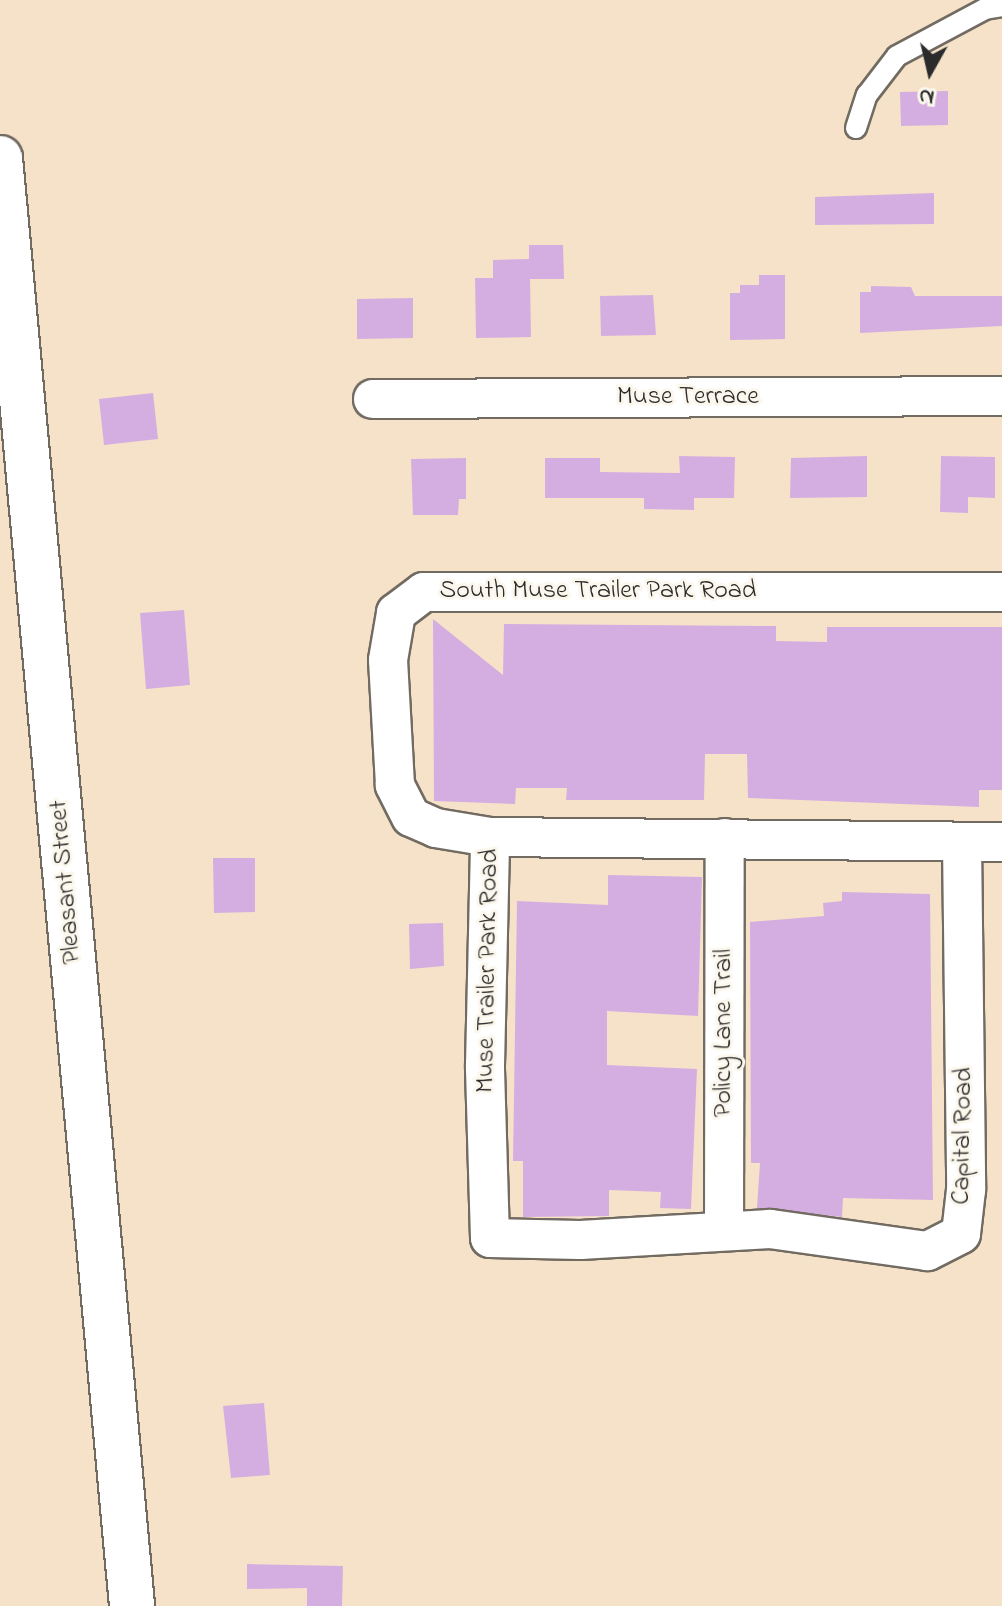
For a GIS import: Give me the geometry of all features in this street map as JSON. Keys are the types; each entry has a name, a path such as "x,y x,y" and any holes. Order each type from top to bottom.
{"main road":[{"name":"Pleasant Street","path":"0,158 132,1606"}],"street":[{"name":"Muse Terrace","path":"373,399 1002,396"},
{"name":"South Muse Trailer Park Road","path":"490,837 436,828 411,817 395,785 388,660 396,613 424,592 1002,592"},
{"name":"Muse Trailer Park Road","path":"724,1228 580,1240 490,1238 485,1065 490,837 1002,842"},
{"name":"Policy Lane Trail","path":"724,1228 725,838"},
{"name":"Capital Road","path":"724,1228 770,1229 927,1251 961,1234 966,1176 962,843"}],"lane":[{"path":"856,128 867,95 897,56 985,9 1002,6"}],"building":[{"path":"948,91 948,125 901,126 900,92"},
{"path":"934,193 934,224 815,225 815,197"},
{"path":"529,245 563,245 564,279 530,279 531,337 476,338 475,278 493,278 493,260 529,259"},
{"path":"759,275 785,275 785,339 730,340 730,293 740,293 740,285 759,285"},
{"path":"871,286 911,287 915,296 1002,296 1002,326 860,333 860,292 871,292"},
{"path":"653,295 656,335 601,336 600,296"},
{"path":"413,298 413,338 357,339 357,299"},
{"path":"153,393 158,439 104,445 99,399"},
{"path":"679,456 735,457 734,498 694,498 694,510 644,509 644,498 545,498 545,458 600,458 600,472 680,473"},
{"path":"867,456 867,497 790,498 791,458"},
{"path":"941,456 995,457 995,498 968,497 968,513 940,512"},
{"path":"466,458 466,499 459,499 458,515 413,515 411,459"},
{"path":"184,610 190,685 146,689 140,613"},
{"path":"433,619 503,675 504,624 776,626 776,641 827,642 827,627 1002,627 1002,790 979,790 979,807 748,798 747,754 705,754 704,800 566,800 567,788 516,788 515,804 434,801"},
{"path":"213,858 255,858 255,912 214,913"},
{"path":"608,875 702,877 698,1016 607,1011 607,1065 697,1069 691,1209 660,1208 661,1192 609,1190 609,1216 523,1217 523,1161 513,1161 517,901 608,905"},
{"path":"842,892 930,894 933,1200 843,1198 842,1217 757,1208 760,1163 751,1163 750,922 824,916 823,903 842,901"},
{"path":"443,923 444,966 410,969 409,924"},
{"path":"264,1403 270,1475 231,1478 223,1406"},
{"path":"247,1564 343,1566 342,1606 307,1606 307,1588 247,1589"}]}
